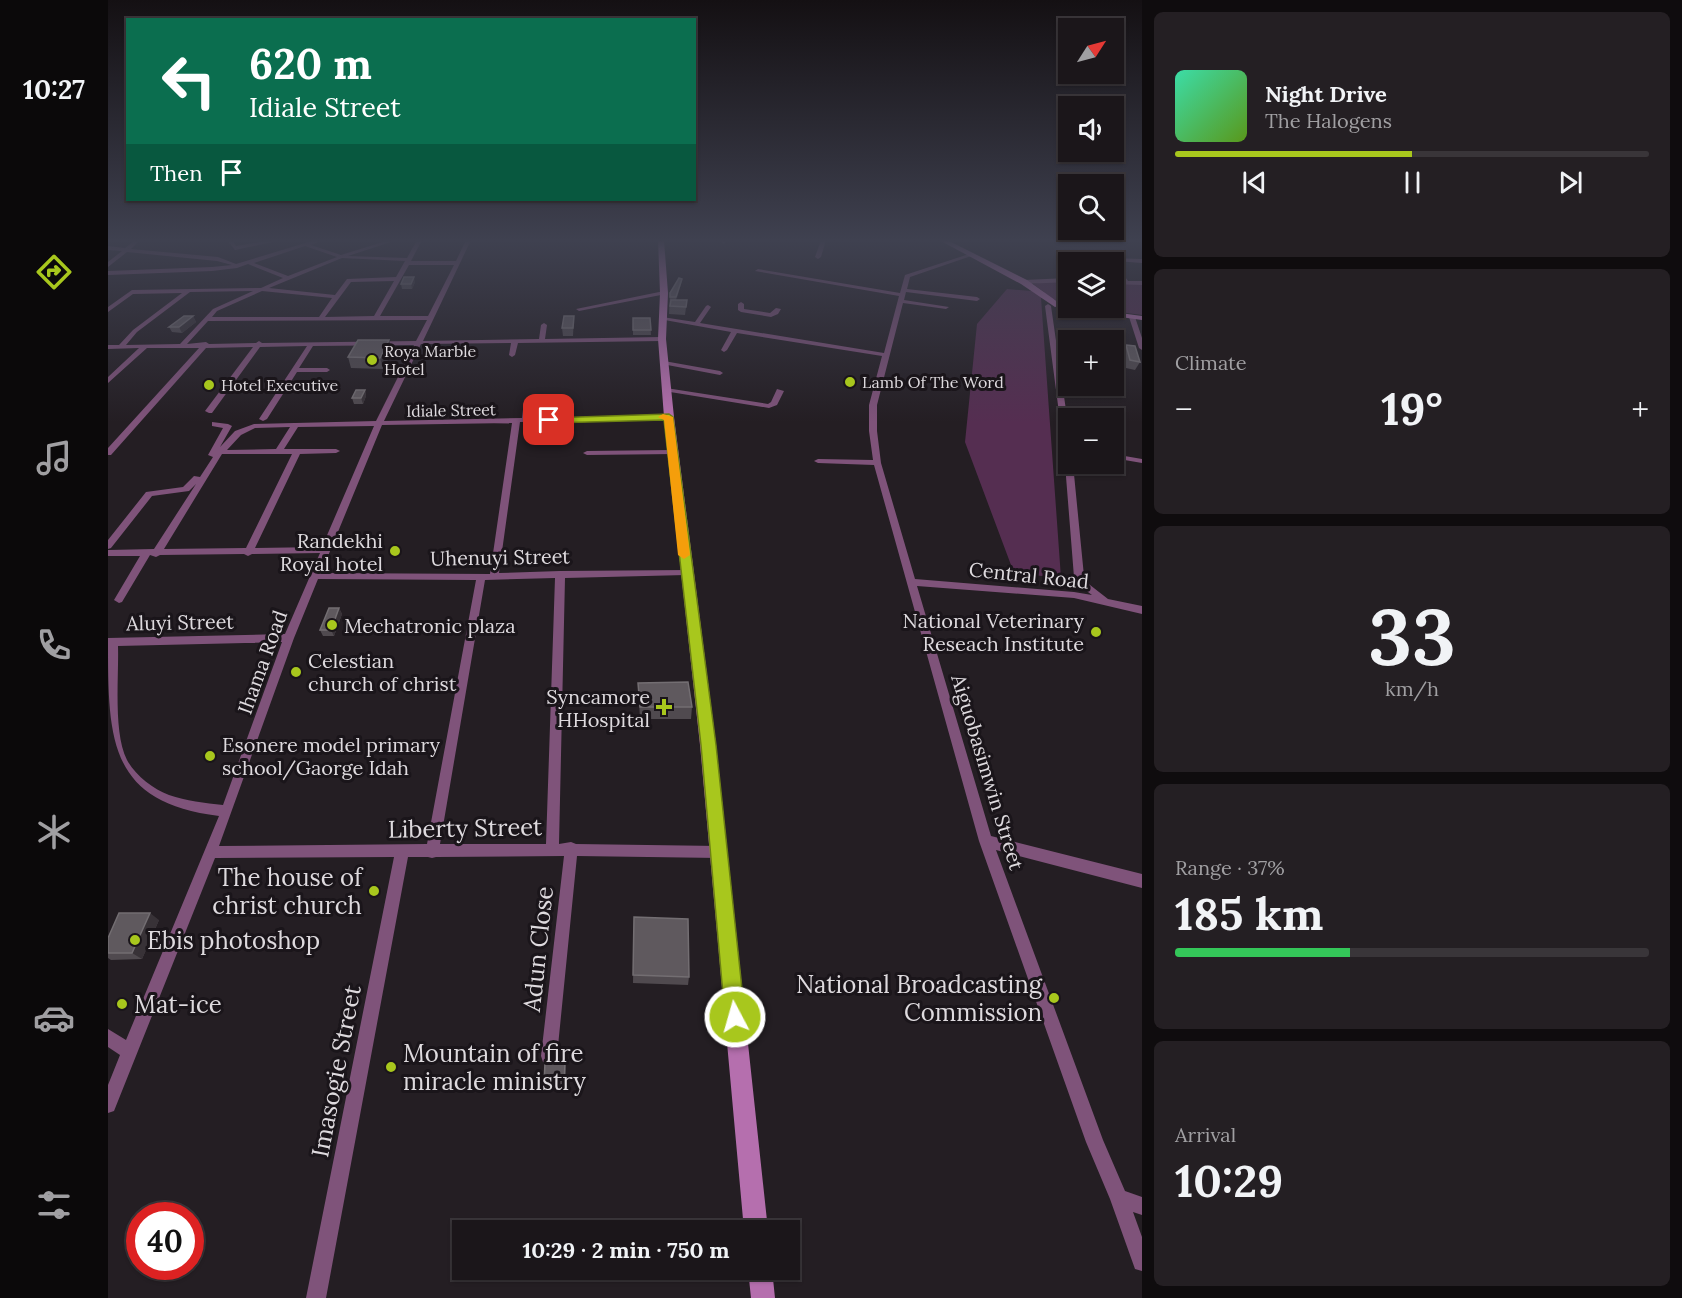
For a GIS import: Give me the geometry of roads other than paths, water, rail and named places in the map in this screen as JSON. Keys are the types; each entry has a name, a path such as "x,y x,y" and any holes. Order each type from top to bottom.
{"street":[{"path":"121,347 135,331 175,301"},
{"path":"183,344 215,310 234,301"},
{"path":"320,319 332,301"},
{"path":"376,318 386,301"},
{"name":"Ihama Road","path":"108,1105 227,811 289,638 378,425 441,301"},
{"path":"579,309 624,301"},
{"path":"663,301 662,339 672,452 708,745 755,1220"},
{"name":"Aiguobasimwin Street","path":"900,301 873,405 877,463 986,841 1095,1142 1119,1198 1142,1262"},
{"path":"922,301 946,307"},
{"path":"741,304 741,310 759,313 774,315 777,309"},
{"path":"696,325 708,307"},
{"path":"750,333 759,313"},
{"path":"1124,316 1142,318"},
{"path":"1132,317 1142,348"},
{"path":"206,320 432,318"},
{"path":"1059,318 1065,408"},
{"path":"662,319 885,355"},
{"path":"542,340 544,325"},
{"path":"724,350 735,331"},
{"path":"108,347 183,344 662,339"},
{"path":"513,355 515,341"},
{"path":"209,411 259,343"},
{"path":"263,419 312,343"},
{"path":"108,453 206,344"},
{"path":"108,381 146,346"},
{"path":"664,363 720,373"},
{"path":"294,370 327,370"},
{"path":"108,373 117,373"},
{"path":"666,390 769,406 774,403 780,391"},
{"path":"494,577 520,421 528,401"},
{"name":"Idiale Street","path":"119,600 220,452 238,433 249,427 669,417"},
{"path":"108,546 149,494 190,487 228,426 215,424"},
{"path":"279,451 295,426"},
{"path":"248,553 297,451"},
{"path":"220,452 336,451"},
{"path":"587,453 672,452"},
{"path":"1124,458 1142,461"},
{"path":"818,461 877,463"},
{"path":"1070,474 1079,577 1087,587 1109,602"},
{"path":"108,553 248,553 326,550"},
{"name":"Uhenuyi Street","path":"315,576 481,578 686,572"},
{"path":"552,848 560,574"},
{"path":"432,852 481,578"},
{"name":"Central Road","path":"911,582 1074,595 1142,610"},
{"path":"1074,595 1087,587"},
{"name":"Aluyi Street","path":"110,642 289,638"},
{"path":"110,642 115,728 121,761 138,782 158,795 176,803 227,811"},
{"path":"986,841 1142,881"},
{"name":"Liberty Street","path":"211,852 432,852 571,848 719,852"},
{"name":"Adun Close","path":"549,1056 571,848"},
{"name":"Imasogie Street","path":"316,1298 402,852"},
{"path":"108,1037 129,1052"},
{"path":"1119,1198 1142,1206"},
{"path":"761,1280 763,1298"}],"place":[{"name":"Roya Marble Hotel","path":"372,360"},
{"name":"Lamb Of The Word","path":"850,382"},
{"name":"Hotel Executive","path":"209,385"},
{"name":"Randekhi Royal hotel","path":"395,551"},
{"name":"Mechatronic plaza","path":"332,625"},
{"name":"National Veterinary Reseach Institute","path":"1096,632"},
{"name":"Celestian church of christ","path":"296,672"},
{"name":"Syncamore HHospital","path":"664,707"},
{"name":"Esonere model primary school/Gaorge Idah","path":"210,756"},
{"name":"The house of christ church","path":"374,891"},
{"name":"Ebis photoshop","path":"135,940"},
{"name":"National Broadcasting Commission","path":"1054,998"},
{"name":"Mat-ice","path":"122,1004"},
{"name":"Mountain of fire miracle ministry","path":"391,1067"}]}
